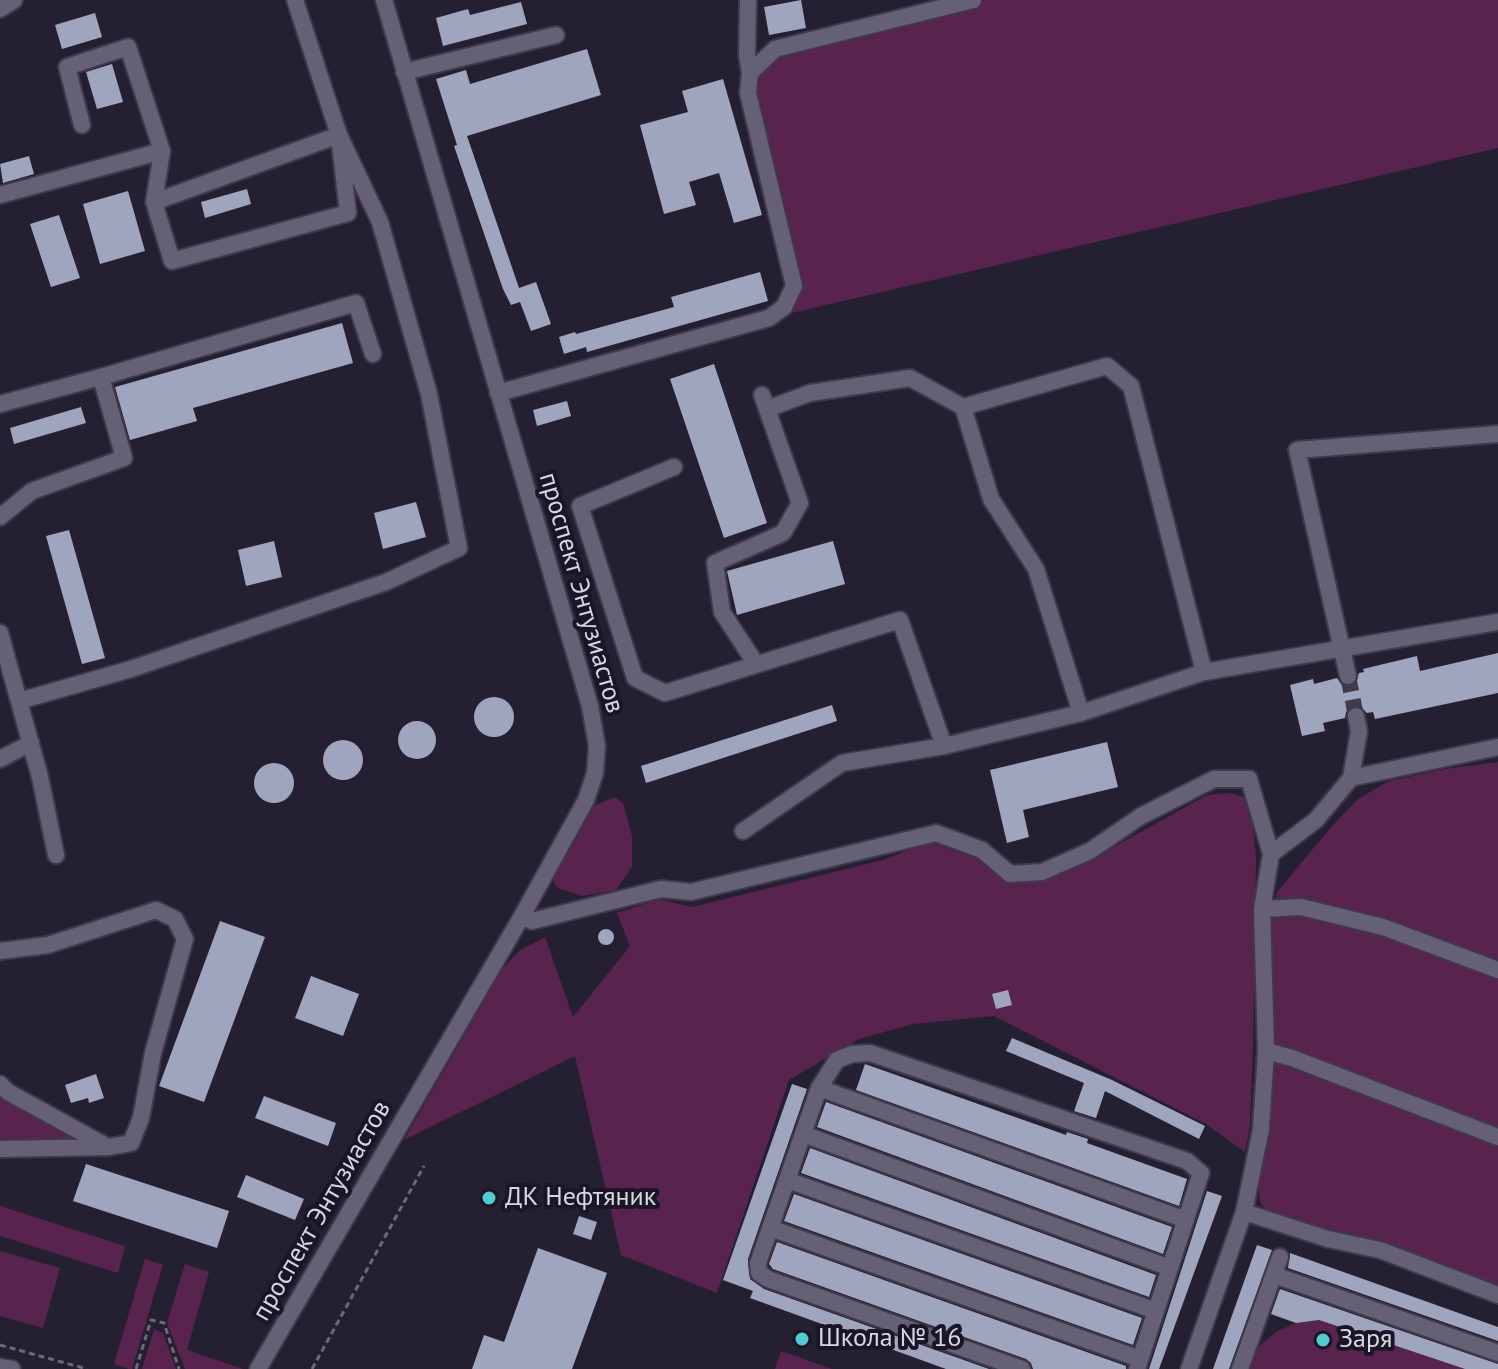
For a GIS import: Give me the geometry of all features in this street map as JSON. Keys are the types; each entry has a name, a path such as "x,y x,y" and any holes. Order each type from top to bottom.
{"street":[{"path":"0,9 14,0"},
{"path":"19,701 131,669 386,582 459,548 429,394 380,222 339,135 295,0"},
{"name":"проспект Энтузиастов","path":"258,1369 522,916 586,800 595,773 597,746 590,706 384,0"},
{"path":"498,393 769,318 784,307 794,286 748,93 748,0"},
{"path":"750,73 775,49 973,0"},
{"path":"404,72 556,35"},
{"path":"82,125 67,67 128,47 162,151 154,202 172,261 348,213 339,135"},
{"path":"154,202 339,135"},
{"path":"0,195 162,151"},
{"path":"0,404 356,303 373,354"},
{"path":"963,407 1107,366 1131,386 1204,672"},
{"path":"0,517 32,491 124,458 101,377"},
{"path":"756,664 722,612 715,563 783,533 800,503 764,402 910,378 963,407 991,499 1036,569 1081,713"},
{"path":"1348,676 1297,450 1498,434"},
{"path":"674,467 580,506 635,678 665,693 900,620 944,746"},
{"path":"743,831 842,763 944,746 1081,713 1204,672 1342,646 1498,622"},
{"path":"0,633 31,743 56,855"},
{"path":"1271,854 1316,820 1351,778 1359,731 1356,716"},
{"path":"0,759 31,743"},
{"path":"1351,778 1498,747"},
{"path":"522,916 532,921 661,889 691,892 936,833 982,850 1010,874 1042,872 1090,851 1141,816 1214,779 1249,779 1271,854 1262,909 1266,1051 1261,1129 1244,1212 1189,1369"},
{"path":"1262,909 1301,907 1383,927 1498,970"},
{"path":"0,951 48,945 156,910 175,919 185,939 153,1053 141,1118 131,1143 109,1147 0,1149"},
{"path":"1266,1051 1292,1058 1498,1137"},
{"path":"770,1228 1138,1364 1201,1173 1187,1161 870,1053 852,1054 837,1060 819,1088 770,1228 758,1263 759,1273 768,1279 1022,1369"},
{"path":"0,1084 8,1092 109,1147"},
{"path":"819,1088 1186,1220"},
{"path":"803,1134 1170,1268"},
{"path":"787,1180 1156,1311"},
{"path":"1244,1212 1328,1239 1380,1250 1498,1295"},
{"path":"1240,1369 1280,1257"},
{"path":"1274,1275 1498,1353"},
{"path":"0,1367 12,1369"}],"path":[{"path":"312,1369 424,1166"},
{"path":"136,1369 151,1320 164,1323 179,1369"},
{"path":"0,1345 87,1369"}],"shaded area":[{"path":"985,0 1498,0 1498,148 792,313 800,292 756,95 761,70 783,52"},
{"path":"1498,762 1498,1290 1271,1215 1260,1202 1257,1181 1268,1132 1274,1059 1271,927 1277,892 1358,799 1389,781"},
{"path":"1230,793 1244,797 1252,817 1256,857 1253,1047 1250,1126 1245,1152 1206,1124 994,1016 913,1024 859,1039 789,1080 717,1293 621,1255 575,1056 404,1140 503,968 519,951 545,937 573,1017 630,946 617,913 659,899 692,907 883,860 930,842 977,859 1009,883 1044,878 1094,858 1207,795"},
{"path":"615,797 623,803 632,836 632,867 616,890 582,896 557,888 553,880 594,806"},
{"path":"0,1096 6,1100 85,1144 0,1143"},
{"path":"0,1206 125,1246 118,1273 0,1236"},
{"path":"0,1251 60,1268 43,1328 0,1316"},
{"path":"145,1259 163,1265 132,1369 129,1369 114,1364"},
{"path":"185,1264 209,1272 187,1350 243,1369 185,1369 167,1323"},
{"name":"Заря","path":"1319,1320 1465,1369 1244,1369 1257,1348 1276,1332 1296,1323"},
{"path":"154,1329 163,1333 176,1369 142,1369"},
{"path":"781,1351 832,1369 775,1369"}],"building":[{"path":"801,0 806,28 769,35 764,7"},
{"path":"521,2 527,24 443,46 436,18 468,9 470,15"},
{"path":"95,13 102,37 62,49 55,25"},
{"path":"587,49 601,95 467,136 519,288 536,282 551,324 531,331 520,302 511,305 503,289 454,146 457,145 436,79 466,70 470,84"},
{"path":"112,64 123,102 97,109 86,72"},
{"path":"723,79 762,215 734,223 719,173 689,182 696,205 664,214 640,125 688,112 682,91"},
{"path":"29,156 34,174 3,183 0,164"},
{"path":"247,189 251,204 205,218 201,202"},
{"path":"128,191 145,251 100,264 83,204"},
{"path":"59,215 80,278 51,287 30,224"},
{"path":"760,272 768,301 587,352 586,347 564,354 559,337 674,307 671,297"},
{"path":"342,323 353,363 193,408 197,421 130,440 115,387"},
{"path":"714,364 767,523 724,538 670,379"},
{"path":"567,401 571,416 537,426 533,410"},
{"path":"81,407 86,423 14,444 10,428"},
{"path":"416,502 426,537 383,549 374,513"},
{"path":"69,530 105,658 82,664 46,536"},
{"path":"274,541 282,577 246,586 238,550"},
{"path":"833,541 845,584 737,615 727,571"},
{"path":"1498,653 1498,693 1375,719 1373,712 1367,713 1360,706 1353,705 1345,718 1323,723 1325,731 1302,736 1290,685 1313,679 1314,684 1337,678 1341,684 1350,687 1356,683 1359,673 1364,672 1363,669 1417,656 1420,671"},
{"path":"494,697 508,703 514,717 508,731 494,737 480,731 474,717 480,703"},
{"path":"832,705 837,721 646,783 641,766"},
{"path":"417,721 431,726 436,740 431,754 417,759 403,754 398,740 403,726"},
{"path":"343,740 357,746 363,760 357,774 343,780 329,774 323,760 329,746"},
{"path":"1107,742 1118,787 1023,810 1029,837 1007,843 990,770"},
{"path":"274,763 288,769 294,783 288,797 274,803 260,797 254,783 260,769"},
{"path":"220,921 265,937 204,1102 159,1086"},
{"path":"606,929 612,931 612,943 606,945 600,943 598,937 600,931"},
{"path":"311,976 359,994 343,1036 295,1018"},
{"path":"1008,990 1012,1005 996,1009 992,994"},
{"path":"1012,1038 1112,1080 1205,1126 1199,1139 1105,1091 1096,1118 1074,1111 1084,1083 1006,1051"},
{"path":"865,1064 1066,1135 1067,1132 1088,1139 1087,1143 1187,1179 1179,1206 856,1090"},
{"path":"96,1074 104,1098 89,1103 88,1098 71,1103 65,1085"},
{"path":"792,1084 807,1089 748,1259 750,1279 764,1289 989,1369 946,1369 750,1298 753,1291 723,1280"},
{"path":"264,1096 336,1123 328,1146 255,1118"},
{"path":"826,1102 1172,1227 1163,1254 817,1127"},
{"path":"810,1148 1156,1275 1149,1297 801,1173"},
{"path":"86,1164 229,1211 217,1248 73,1201"},
{"path":"246,1175 304,1199 295,1220 237,1197"},
{"path":"1207,1191 1222,1196 1159,1369 1149,1369"},
{"path":"794,1194 1142,1318 1133,1345 784,1221"},
{"path":"579,1216 597,1222 591,1240 573,1234"},
{"path":"777,1242 1126,1366 1126,1369 1033,1369 1026,1359 773,1269 769,1264"},
{"path":"1257,1245 1272,1250 1229,1369 1213,1369"},
{"path":"538,1248 607,1273 572,1369 472,1369 484,1335 504,1342"},
{"path":"1290,1253 1498,1327 1498,1341 1288,1268"},
{"path":"1280,1289 1498,1364 1498,1369 1465,1369 1319,1320 1296,1323 1271,1314"}],"tunnel":[{"path":"1348,676 1356,716"}],"place":[{"name":"ДК Нефтяник","path":"489,1198"},
{"name":"Школа № 16","path":"802,1339"},
{"name":"Заря","path":"1323,1340"}]}
